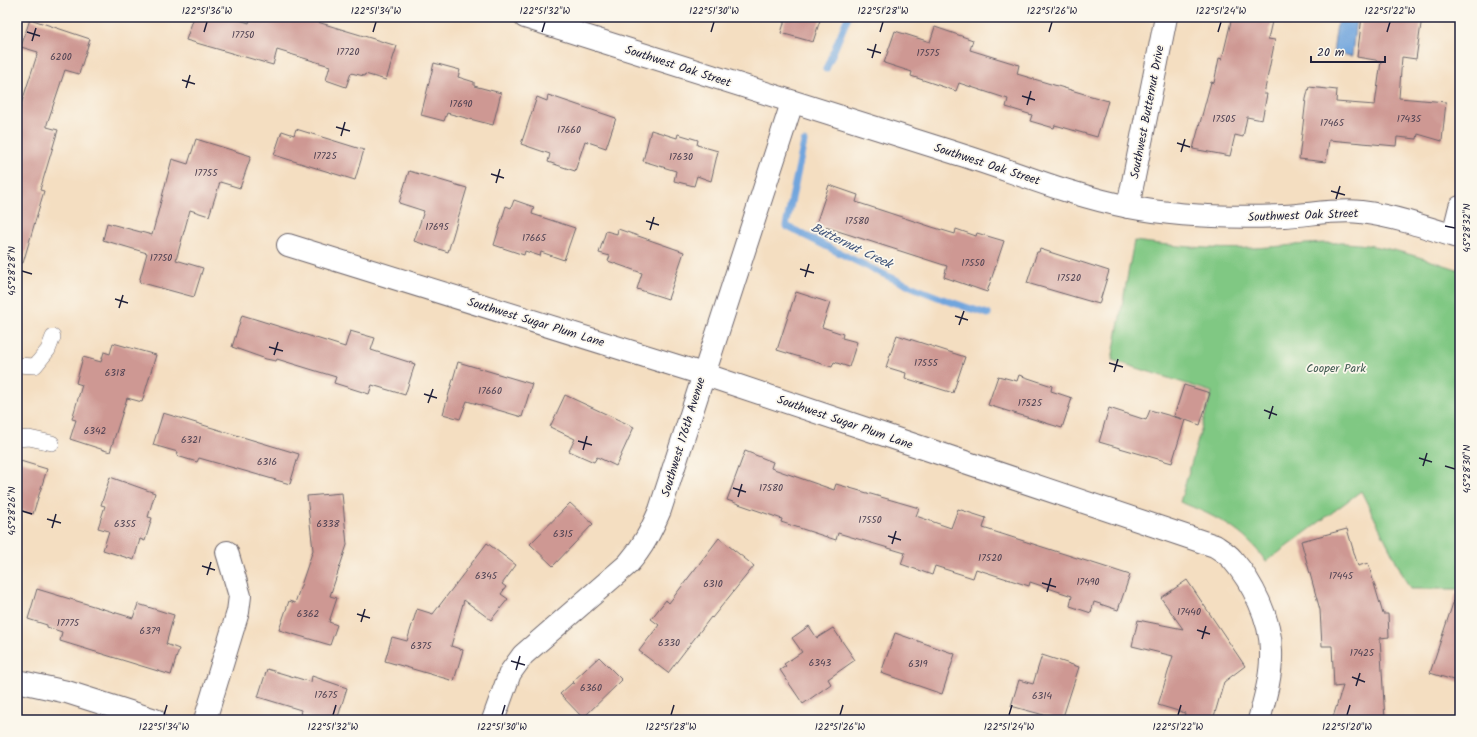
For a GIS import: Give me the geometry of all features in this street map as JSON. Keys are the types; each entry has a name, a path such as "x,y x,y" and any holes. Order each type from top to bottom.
{"street":[{"name":"Southwest Oak Street","path":"525,17 792,103 954,153 1084,196 1128,207 1182,215 1212,217 1294,215 1344,211 1363,212 1456,237"},
{"name":"Southwest Butternut Drive","path":"1128,207 1166,17"},
{"name":"Southwest 176th Avenue","path":"493,720 510,673 523,655 628,564 642,548 660,510 792,103"},
{"path":"1456,237 1460,207"},
{"name":"Southwest Sugar Plum Lane","path":"288,245 703,374 1215,546 1232,558 1249,582 1264,615 1270,634 1271,658 1266,693 1259,720"},
{"path":"205,720 238,612 240,596 227,552"},
{"path":"17,681 67,692 155,720"}],"lane":[{"path":"17,365 35,366 48,350 53,337"},
{"path":"17,439 29,438 52,443"}],"green space":[{"name":"Cooper Park","path":"1134,241 1208,248 1263,247 1320,243 1358,244 1402,252 1460,270 1460,589 1410,589 1361,491 1266,562 1249,541 1228,525 1205,512 1180,502 1212,392 1112,360"}],"water":[{"path":"1338,17 1356,17 1352,56 1333,53"}],"building":[{"path":"194,17 230,17 249,23 251,17 301,17 397,46 386,80 365,74 364,76 351,73 346,87 326,80 330,66 277,50 273,65 186,40"},
{"path":"786,17 821,17 813,42 781,33"},
{"path":"1232,17 1273,17 1268,39 1275,40 1264,94 1267,94 1262,120 1247,117 1243,137 1235,135 1230,156 1193,149 1211,82 1214,83 1219,58 1222,59"},
{"path":"1362,17 1422,17 1416,59 1402,57 1399,98 1446,102 1442,141 1418,134 1417,139 1397,137 1396,146 1329,140 1326,162 1299,159 1306,99 1309,87 1337,90 1336,102 1375,105 1381,61 1357,57"},
{"path":"30,19 90,39 79,74 65,70 47,124 47,127 58,130 40,190 44,191 23,263 17,262 17,117 38,52 21,47"},
{"path":"935,27 973,40 970,50 1019,65 1017,74 1108,101 1097,137 1055,125 1054,128 1030,121 1032,115 1006,107 1008,99 959,83 956,91 911,76 912,72 884,63 895,31 930,42"},
{"path":"434,63 460,70 458,77 474,82 474,86 501,93 493,125 447,113 444,121 421,115"},
{"path":"548,95 616,118 606,148 585,141 575,171 548,162 550,154 521,144 537,97 547,101"},
{"path":"296,129 364,150 355,180 274,155 282,131 294,135"},
{"path":"651,130 677,138 678,134 698,140 697,145 718,151 711,181 697,176 694,186 674,181 676,171 643,161"},
{"path":"196,139 251,156 240,188 220,182 209,216 190,210 176,260 203,268 194,297 139,282 147,253 103,240 107,223 152,235 172,159 188,164"},
{"path":"409,171 467,188 448,252 414,241 424,211 399,203"},
{"path":"829,185 858,195 856,202 932,227 955,234 956,229 976,236 977,233 1004,241 987,292 944,277 947,266 816,224"},
{"path":"514,200 534,207 532,214 575,228 564,260 541,252 540,256 525,251 524,255 494,245 506,206 511,208"},
{"path":"618,229 684,252 668,299 637,289 642,273 608,261 610,256 599,253 606,231 617,234"},
{"path":"1040,249 1109,271 1099,304 1027,283 1037,252 1039,252"},
{"path":"796,292 830,303 822,327 843,334 842,338 857,342 849,367 834,362 832,367 777,350"},
{"path":"242,315 345,347 350,331 375,338 371,350 415,364 405,395 372,385 369,394 334,383 336,377 277,359 276,361 266,359 232,347"},
{"path":"897,335 965,357 953,393 905,378 906,373 886,367"},
{"path":"113,343 156,355 142,402 127,398 110,452 70,439 76,420 72,419 82,385 76,383 83,357 101,362 104,352 110,354"},
{"path":"458,362 532,384 522,417 467,401 460,419 443,414"},
{"path":"1019,375 1052,386 1051,391 1072,398 1062,428 988,405 998,376 1017,381"},
{"path":"1184,385 1210,393 1200,425 1174,416"},
{"path":"565,395 634,427 616,466 597,457 594,462 569,451 575,439 550,427"},
{"path":"1109,408 1146,420 1150,410 1185,420 1172,463 1099,442"},
{"path":"163,413 299,454 290,484 199,458 197,462 177,456 178,452 153,445"},
{"path":"745,451 773,462 771,468 834,490 836,484 919,508 916,516 951,528 958,509 986,518 983,528 1130,575 1118,610 1094,602 1091,613 1070,606 1072,596 1030,582 1029,586 976,569 973,578 935,566 932,575 901,564 905,553 838,533 836,540 781,522 782,519 727,500"},
{"path":"17,460 47,469 33,514 17,509"},
{"path":"110,477 155,493 148,517 152,518 145,541 140,539 134,560 103,550 109,531 98,528 105,506 101,505"},
{"path":"342,493 347,545 330,596 337,598 329,622 337,625 330,645 279,630 289,601 295,603 313,550 307,496"},
{"path":"570,503 593,524 553,566 530,544"},
{"path":"1347,529 1358,566 1368,563 1383,614 1388,614 1389,637 1380,638 1385,720 1332,720 1343,686 1334,687 1332,646 1322,646 1320,610 1301,541"},
{"path":"719,538 754,566 712,618 711,617 668,673 639,651 659,625 651,619 666,600 669,603"},
{"path":"487,543 516,565 502,584 506,587 501,594 508,599 491,620 464,600 451,646 463,650 454,681 385,661 392,637 407,641 417,609 433,614"},
{"path":"1187,580 1245,666 1224,682 1213,720 1183,720 1185,713 1158,705 1173,656 1132,646 1138,620 1183,629 1161,598"},
{"path":"37,589 133,618 138,604 174,615 166,644 179,649 171,675 60,641 62,632 28,619"},
{"path":"1456,594 1460,595 1460,682 1430,673"},
{"path":"809,626 817,638 833,628 855,660 828,679 831,684 803,704 780,670 786,666 784,664 802,652 792,638"},
{"path":"895,633 955,654 942,694 881,673"},
{"path":"1042,655 1079,667 1062,720 1011,706 1019,680 1033,684"},
{"path":"599,657 622,680 583,718 560,694 572,683 575,684 572,682"},
{"path":"267,669 311,682 312,676 347,688 337,720 317,720 300,715 301,710 258,697"}],"waterway":[{"name":"Butternut Creek","path":"826,69 848,17"},
{"name":"Butternut Creek","path":"804,142 786,226 910,286 962,306 988,314"}]}
